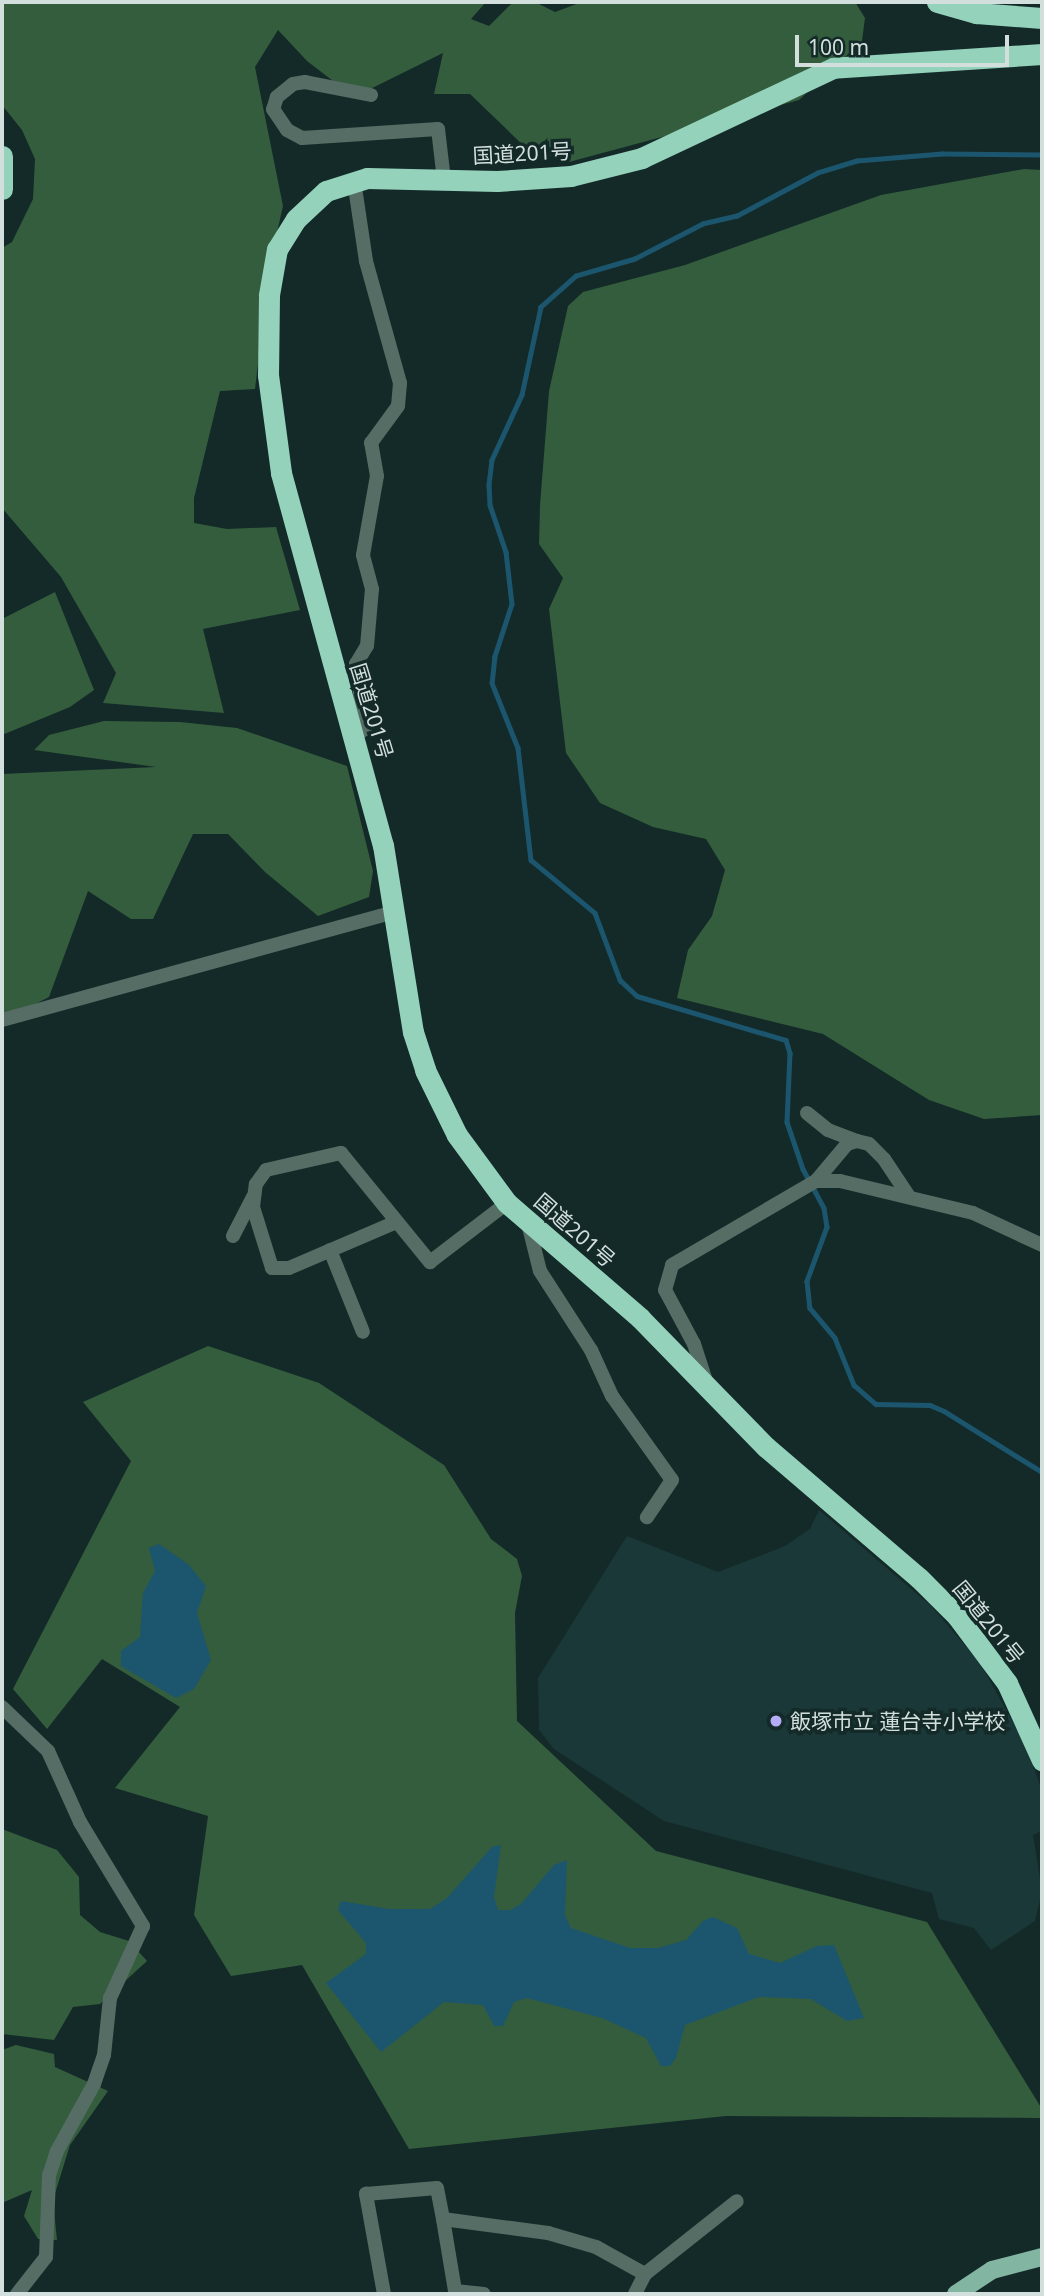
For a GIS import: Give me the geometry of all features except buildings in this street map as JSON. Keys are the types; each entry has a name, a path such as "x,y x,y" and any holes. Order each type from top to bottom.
{"highway":[{"path":"937,2 976,13 1042,18"},
{"name":"国道201号","path":"1042,54 833,68 642,158 607,169 541,180 354,181 327,191 309,206 277,248 269,295 268,374 281,473 372,795 413,1032 425,1070 457,1135 507,1203 640,1318 707,1383 766,1447 919,1578 957,1616 1007,1683 1042,1760"},
{"path":"2,156 2,189"}],"main road":[{"path":"956,2294 992,2270 1042,2257"}],"street":[{"path":"372,95 305,82 293,84 277,97 273,109 287,130 302,138 438,129 444,180"},
{"path":"354,181 366,261 388,328 400,393 395,413 371,443 377,476 363,555 372,589 368,646 356,664 365,729 354,736"},
{"path":"2,1020 394,912"},
{"path":"807,1113 828,1130 869,1144 884,1159 908,1195"},
{"path":"707,1383 694,1344 665,1290 673,1265 816,1181 847,1144 857,1140"},
{"path":"233,1236 266,1170 341,1153 394,1223 430,1262 507,1203"},
{"path":"816,1181 840,1181 908,1195 973,1213 1042,1245"},
{"path":"254,1194 253,1207 272,1268 289,1268 394,1223"},
{"path":"528,1223 540,1270 592,1350 612,1396 672,1480 647,1517"},
{"path":"330,1250 363,1332"},
{"path":"2,1707 48,1751 80,1822 143,1926 110,1998 104,2055 94,2084 57,2151 49,2175 46,2257 17,2294"},
{"path":"384,2294 366,2194 437,2188 455,2291 484,2294"},
{"path":"635,2294 645,2274 737,2201"},
{"path":"443,2219 548,2233 596,2247 645,2274"}],"shaded area":[{"name":"飯塚市立 蓮台寺小学校","path":"819,1510 931,1606 980,1663 1026,1746 1042,1791 1042,1831 1033,1835 1042,1891 1035,1921 991,1950 974,1928 939,1919 932,1893 664,1821 554,1749 539,1730 538,1678 627,1536 718,1572 785,1546 810,1529"}],"green space":[{"path":"2,2 486,2 471,19 489,26 513,2 535,2 555,12 582,2 855,2 865,18 862,41 799,100 569,162 526,148 470,94 434,94 443,53 354,97 307,61 278,30 255,67 283,206 270,264 255,389 220,391 194,498 194,523 227,529 276,527 300,610 203,629 224,713 103,703 116,673 61,577 2,508 2,248 12,242 33,199 35,159 22,130 2,105"},
{"path":"1024,169 1042,170 1042,1115 984,1119 929,1100 823,1034 677,998 688,950 712,916 725,870 706,839 653,827 600,803 566,753 549,609 563,578 539,544 540,505 549,391 568,306 583,292 685,265 881,195"},
{"path":"55,592 94,690 70,707 2,735 2,619"},
{"path":"104,721 180,722 237,728 347,766 373,871 369,897 318,916 265,872 228,834 193,834 153,919 131,919 88,891 49,997 2,1021 2,774 156,767 34,750 49,735"},
{"path":"208,1346 319,1383 444,1465 491,1539 517,1559 522,1576 515,1613 517,1721 656,1851 927,1922 1042,2109 1042,2118 726,2116 409,2149 302,1965 231,1976 194,1915 208,1816 115,1788 180,1707 102,1659 47,1729 13,1689 131,1461 83,1402"},
{"path":"2,1829 57,1850 79,1877 80,1915 100,1932 129,1941 147,1961 100,2004 73,2007 54,2040 2,2034"},
{"path":"16,2045 54,2054 55,2067 108,2091 70,2145 53,2200 57,2240 38,2239 24,2216 32,2190 2,2203 2,2050"}],"water":[{"path":"159,1544 188,1564 206,1586 197,1613 211,1660 194,1689 176,1698 121,1666 121,1651 140,1637 143,1593 155,1571 149,1548"},
{"path":"501,1845 494,1897 498,1910 511,1910 522,1903 554,1865 567,1860 565,1915 571,1928 630,1948 658,1948 686,1940 703,1921 713,1917 737,1928 749,1954 780,1963 817,1946 834,1945 864,2018 847,2021 811,1999 759,1997 685,2025 676,2058 670,2066 661,2066 646,2038 602,2018 527,1998 514,2002 503,2026 494,2026 483,2005 444,2002 381,2052 326,1983 366,1954 366,1943 338,1910 341,1901 389,1909 430,1909 447,1898 492,1847"}],"waterway":[{"path":"1042,155 942,154 857,161 818,173 737,216 703,224 635,259 576,276 541,307 522,395 492,460 489,485 490,505 506,552 512,604 495,656 492,683 518,748 531,860 595,913 620,980 637,996 786,1040 790,1053 787,1122 803,1169 824,1208 827,1227 807,1281 810,1308 835,1338 854,1385 876,1404 930,1405 944,1411 1042,1472"}],"place":[{"name":"飯塚市立 蓮台寺小学校","path":"776,1721"}]}
